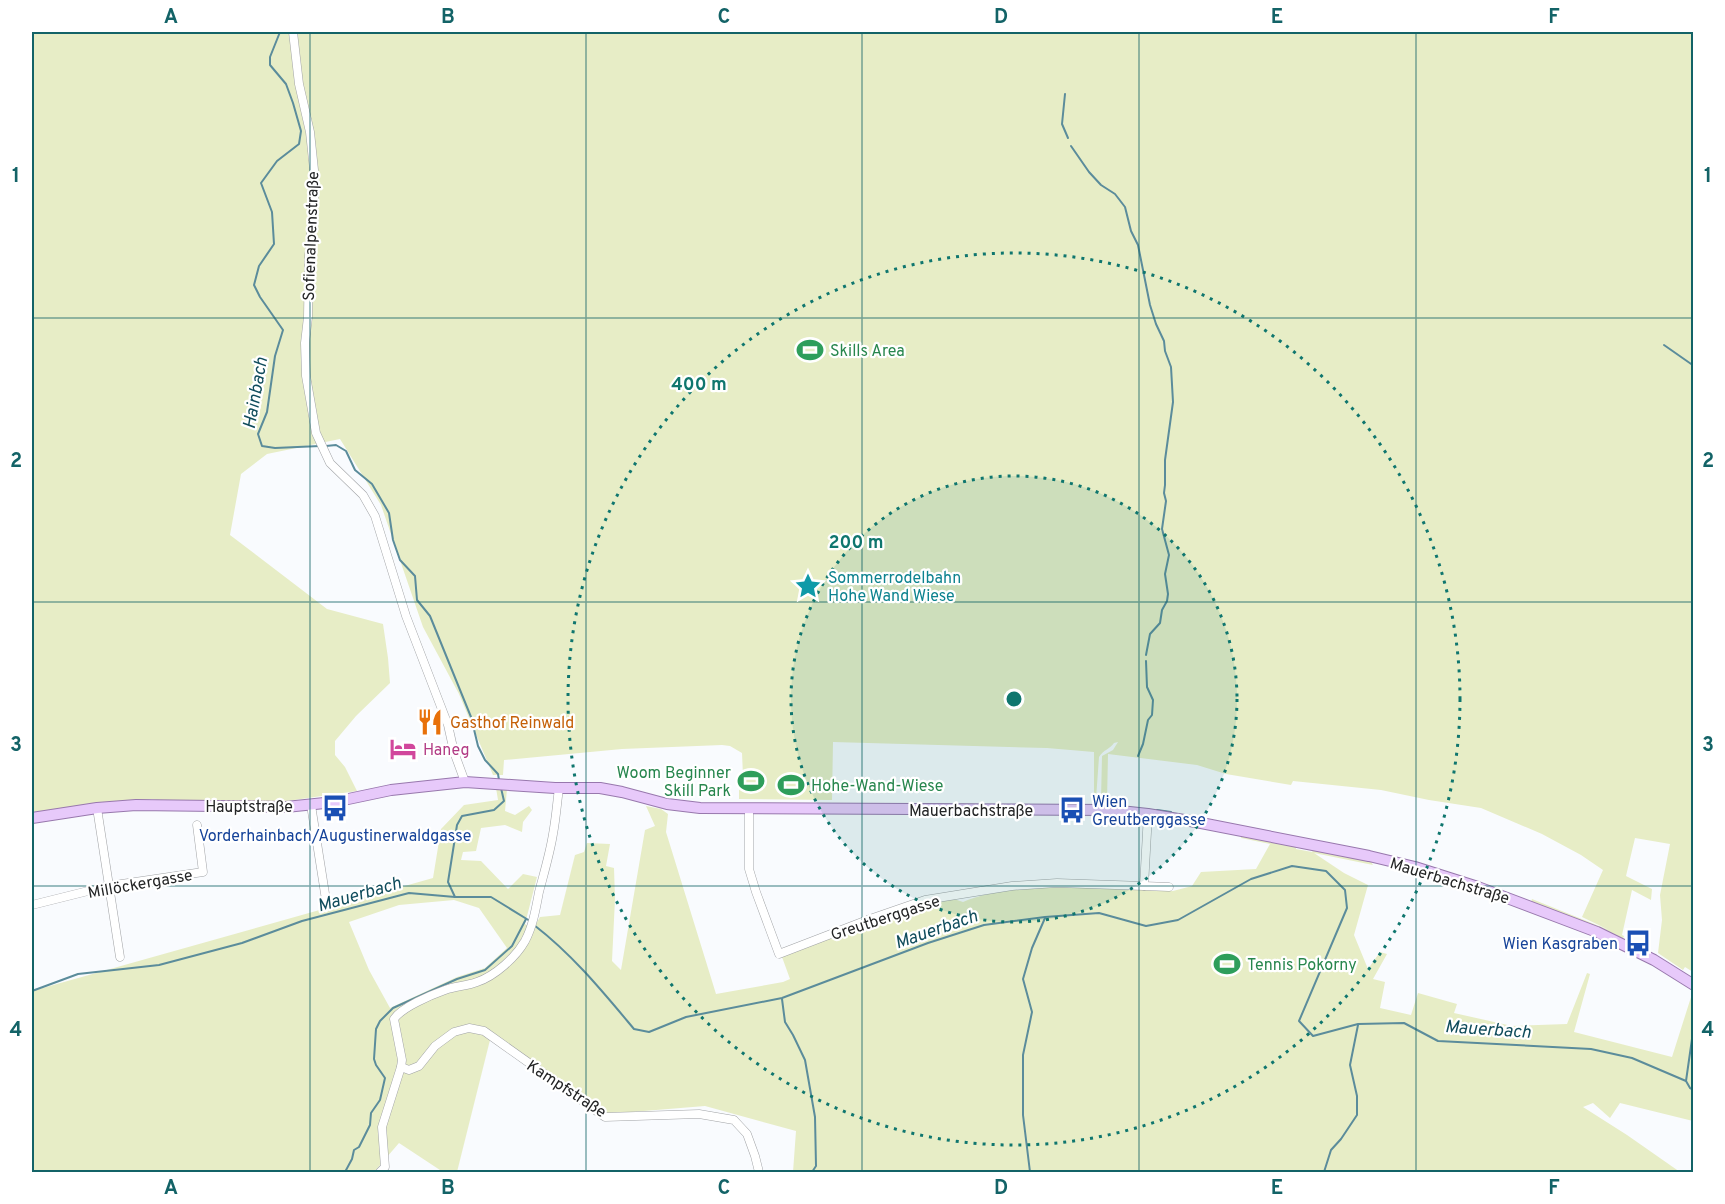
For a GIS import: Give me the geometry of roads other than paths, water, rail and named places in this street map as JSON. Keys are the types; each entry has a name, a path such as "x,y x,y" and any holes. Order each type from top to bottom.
{"main road":[{"name":"Mauerbachstraße","path":"465,782 612,790 667,804 691,807 1111,810 1148,814 1312,843 1434,872 1598,932 1654,960 1694,985"},
{"name":"Hauptstraße","path":"32,818 97,808 136,805 253,807 311,805 391,790 465,782"}],"street":[{"name":"Sofienalpenstraße","path":"293,32 299,84 310,132 314,170 308,317 304,343 312,416 326,456 335,469 363,495 375,516 410,625 448,725 454,752 465,782"},
{"path":"380,1173 386,1167 382,1127 402,1060 394,1020 397,1014 406,1008 441,992 486,978 521,947 535,912 553,833 559,788"},
{"path":"311,805 326,900 330,906"},
{"path":"97,808 120,957"},
{"name":"Greutberggasse","path":"749,808 749,869 779,954 925,900 1012,886 1058,883 1168,887"},
{"path":"1144,886 1148,814"},
{"name":"Millöckergasse","path":"32,905 108,886 203,872 197,825"},
{"name":"Kampfstraße","path":"401,1067 409,1070 419,1066 435,1046 454,1032 469,1028 484,1031 605,1117 699,1114 734,1120 747,1134 759,1173"}],"waterway":[{"name":"Hainbach","path":"280,32 270,57 270,65 286,84 301,131 299,144 277,161 261,183 272,212 274,244 259,266 254,285 283,330 275,356 267,412 258,434 262,446 275,448 320,446"},
{"path":"1065,94 1062,124 1068,138"},
{"path":"1071,146 1089,172 1101,185 1115,194 1125,207 1131,231 1138,245 1150,305 1171,367 1173,402 1165,460 1164,493 1166,501 1162,529 1169,555 1165,574 1168,594 1160,623 1150,634 1146,655"},
{"path":"1664,345 1694,366"},
{"name":"Hainbach","path":"326,446 336,445 346,451 355,470 372,484 389,513 393,540 400,560 415,576 417,600 430,616 471,717 478,746 485,760 498,774 499,780"},
{"path":"1138,756 1148,720 1152,715 1153,700 1147,687 1146,661"},
{"name":"Hainbach","path":"455,897 448,882 457,825 462,816 494,810 504,801 501,788"},
{"path":"1157,810 1171,812"},
{"name":"Mauerbach","path":"534,925 575,961 634,1029 649,1032 686,1017 782,998 928,943 984,925 1099,913 1146,926 1178,920 1251,879 1292,866 1326,871 1345,890 1347,908 1299,1021 1313,1036 1358,1024 1404,1023 1438,1041 1591,1049 1632,1058 1686,1081 1694,1090"},
{"name":"Mauerbach","path":"32,991 78,974 159,965 242,943 302,921 409,893 491,897 530,921"},
{"path":"1030,1172 1023,1115 1023,1055 1032,1012 1023,979 1032,948 1045,918"},
{"path":"345,1172 354,1150 359,1147 370,1125 371,1113 380,1100 385,1078 374,1059 376,1029 380,1021 393,1008 457,979 485,970 512,946 526,919"},
{"path":"782,999 785,1022 805,1060 815,1117 816,1166 812,1172"},
{"path":"1324,1172 1331,1150 1357,1115 1357,1096 1350,1065 1358,1025"},
{"path":"1686,1081 1694,1025"}],"place":[{"name":"Skills Area","path":"810,350"},
{"name":"Sommerrodelbahn Hohe Wand Wiese","path":"808,586"},
{"name":"Gasthof Reinwald","path":"430,722"},
{"name":"Haneg","path":"403,749"},
{"name":"Woom Beginner Skill Park","path":"751,781"},
{"name":"Hohe-Wand-Wiese","path":"791,785"},
{"name":"Vorderhainbach/Augustinerwaldgasse","path":"335,808"},
{"name":"Wien Greutberggasse","path":"1072,810"},
{"name":"Wien Kasgraben","path":"1638,943"},
{"name":"Tennis Pokorny","path":"1227,964"}]}
